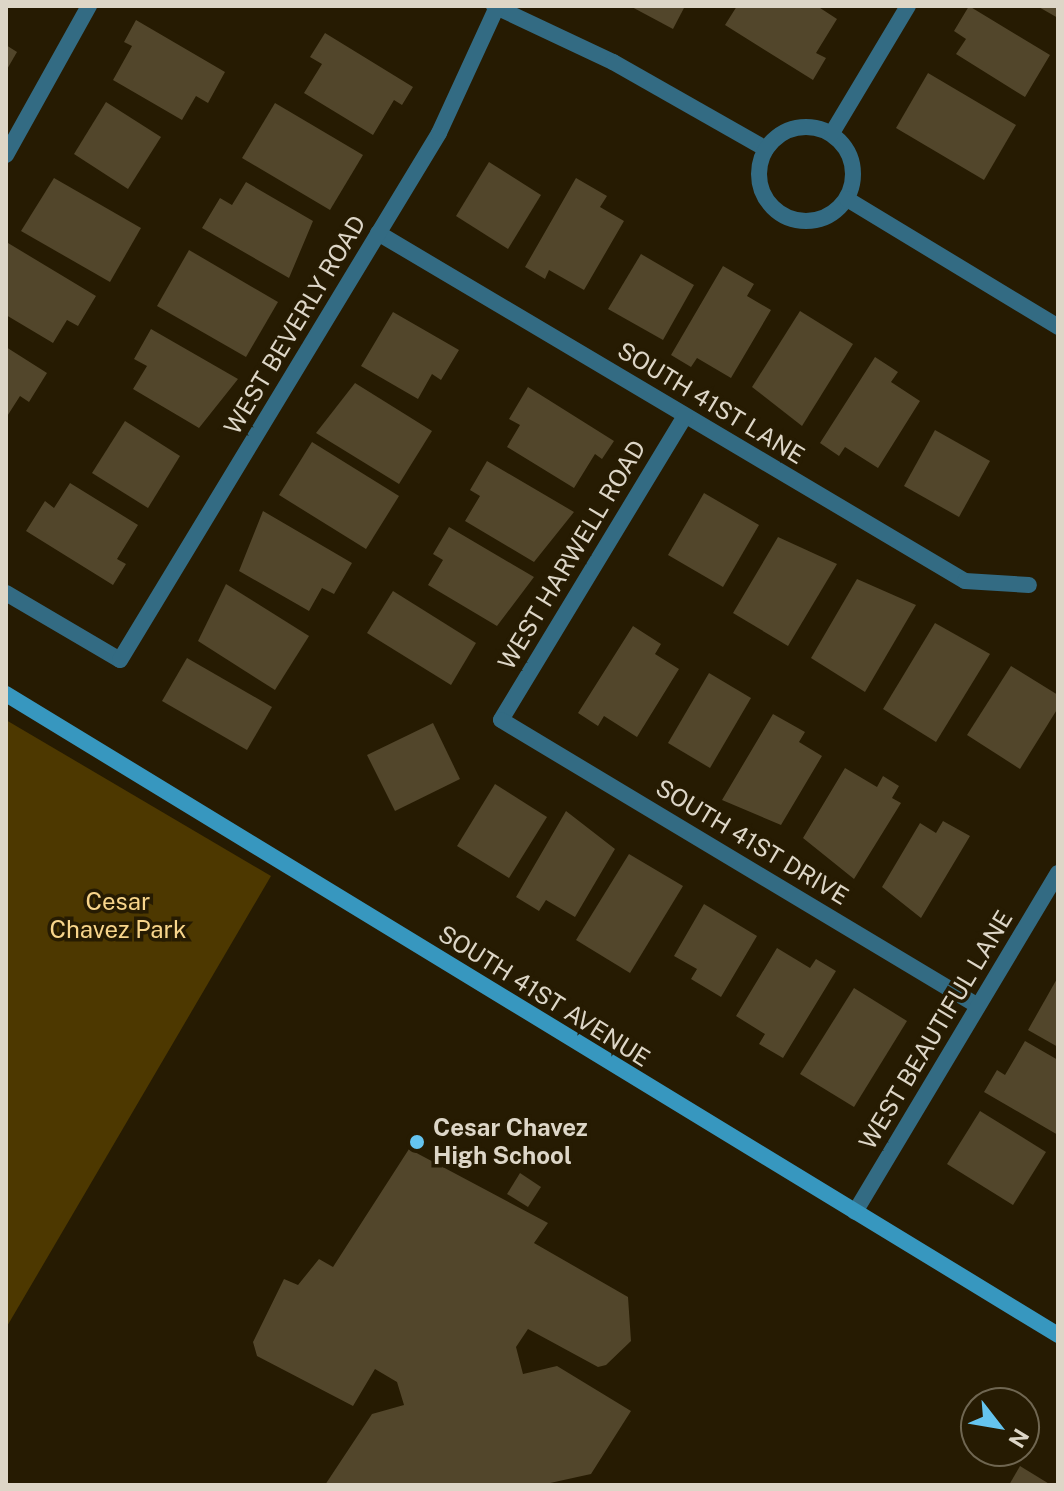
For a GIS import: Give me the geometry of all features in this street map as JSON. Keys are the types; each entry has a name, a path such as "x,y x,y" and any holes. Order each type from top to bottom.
{"street":[{"path":"6,155 89,6"},
{"path":"832,133 908,6"},
{"path":"495,7 613,62 766,149"},
{"name":"WEST BEVERLY ROAD","path":"6,593 120,660 456,100 495,7"},
{"path":"803,126 832,133 851,156 847,199 821,219 789,219 759,181 766,149 803,126"},
{"path":"847,199 1058,327"},
{"name":"SOUTH 41ST LANE","path":"378,233 965,581 1029,585"},
{"name":"WEST HARWELL ROAD","path":"501,720 685,416"},
{"name":"SOUTH 41ST AVENUE","path":"6,694 1058,1335"},
{"name":"SOUTH 41ST DRIVE","path":"501,720 978,1006"},
{"name":"WEST BEAUTIFUL LANE","path":"855,1212 1058,873"}],"green space":[{"name":"Cesar Chavez Park","path":"6,720 271,876 6,1328"}],"building":[{"path":"630,6 685,6 673,29"},
{"path":"737,6 817,6 837,19 816,53 826,58 813,80 725,25"},
{"path":"969,6 1050,55 1025,97 956,54 966,39 954,31"},
{"path":"1037,6 1058,6 1058,18"},
{"path":"136,20 225,72 208,103 196,96 182,120 113,80 132,46 124,42"},
{"path":"325,33 413,87 402,105 394,100 373,135 304,93 322,64 310,57"},
{"path":"6,45 17,52 6,71"},
{"path":"928,73 1016,125 984,180 896,128"},
{"path":"106,102 161,137 128,189 74,154"},
{"path":"275,103 363,155 330,210 242,158"},
{"path":"489,162 541,195 508,249 456,216"},
{"path":"54,178 141,228 110,282 21,231"},
{"path":"576,178 607,196 600,207 624,221 584,290 549,270 545,279 525,267"},
{"path":"246,182 313,221 289,278 202,228 220,198 232,205"},
{"path":"8,243 96,296 78,326 67,320 53,343 6,315"},
{"path":"189,250 278,302 246,357 157,306"},
{"path":"641,254 694,285 663,340 608,309"},
{"path":"723,266 754,284 747,296 771,310 731,378 697,358 691,367 671,355"},
{"path":"800,311 853,344 802,426 752,387"},
{"path":"393,312 459,350 441,380 432,374 418,399 361,366"},
{"path":"151,329 238,379 199,428 133,389 147,366 134,359"},
{"path":"6,347 47,373 29,402 20,396 6,418"},
{"path":"875,357 898,372 891,382 920,401 878,468 845,447 839,456 820,443"},
{"path":"355,383 432,431 399,484 316,433"},
{"path":"528,387 614,441 602,459 595,454 574,488 507,447 520,425 509,419"},
{"path":"125,421 180,456 148,508 92,473"},
{"path":"935,430 990,461 959,517 904,486"},
{"path":"312,442 399,496 366,549 279,495"},
{"path":"487,461 574,512 534,562 465,521 480,496 470,490"},
{"path":"70,483 138,525 117,559 126,564 113,585 26,531 45,501 54,508"},
{"path":"704,493 759,525 723,587 668,555"},
{"path":"263,511 352,563 334,594 322,588 309,611 239,571"},
{"path":"449,527 534,577 497,626 428,585 443,560 433,554"},
{"path":"778,537 837,564 788,646 733,613"},
{"path":"857,579 916,605 865,692 811,658"},
{"path":"226,584 309,636 275,690 198,641"},
{"path":"393,591 476,643 451,685 367,633"},
{"path":"935,623 990,654 936,742 883,709"},
{"path":"633,626 661,644 655,654 679,669 637,737 604,716 598,726 578,713"},
{"path":"187,658 272,707 247,750 162,701"},
{"path":"1011,666 1058,695 1058,708 1020,769 967,735"},
{"path":"709,673 751,698 710,768 668,743"},
{"path":"773,714 805,732 799,742 822,756 781,825 722,800"},
{"path":"433,723 460,779 395,811 367,755"},
{"path":"845,768 877,787 883,776 899,786 892,798 901,803 854,879 803,838"},
{"path":"495,784 547,817 509,878 457,846"},
{"path":"566,811 615,849 575,917 546,900 539,911 516,897"},
{"path":"943,821 970,836 921,918 882,887 920,823 936,833"},
{"path":"629,854 683,886 630,973 576,940"},
{"path":"704,904 757,936 721,997 691,979 697,969 674,956"},
{"path":"777,948 810,968 816,959 836,971 783,1058 759,1044 765,1034 736,1016"},
{"path":"1058,977 1058,1047 1028,1030"},
{"path":"854,988 907,1021 854,1107 800,1074"},
{"path":"1025,1041 1058,1060 1058,1135 984,1092 997,1070 1005,1075"},
{"path":"980,1111 1046,1152 1013,1205 947,1164"},
{"path":"409,1149 548,1223 534,1243 628,1297 631,1341 606,1365 598,1367 528,1329 516,1347 523,1374 557,1366 631,1411 591,1474 541,1485 325,1485 372,1414 404,1405 397,1382 375,1369 353,1406 257,1356 253,1342 284,1279 298,1285 319,1259 333,1267"},
{"path":"520,1173 541,1187 528,1207 507,1194"},
{"path":"1022,1467 1051,1485 1009,1485"}],"place":[{"name":"Cesar Chavez High School","path":"417,1142"}]}
